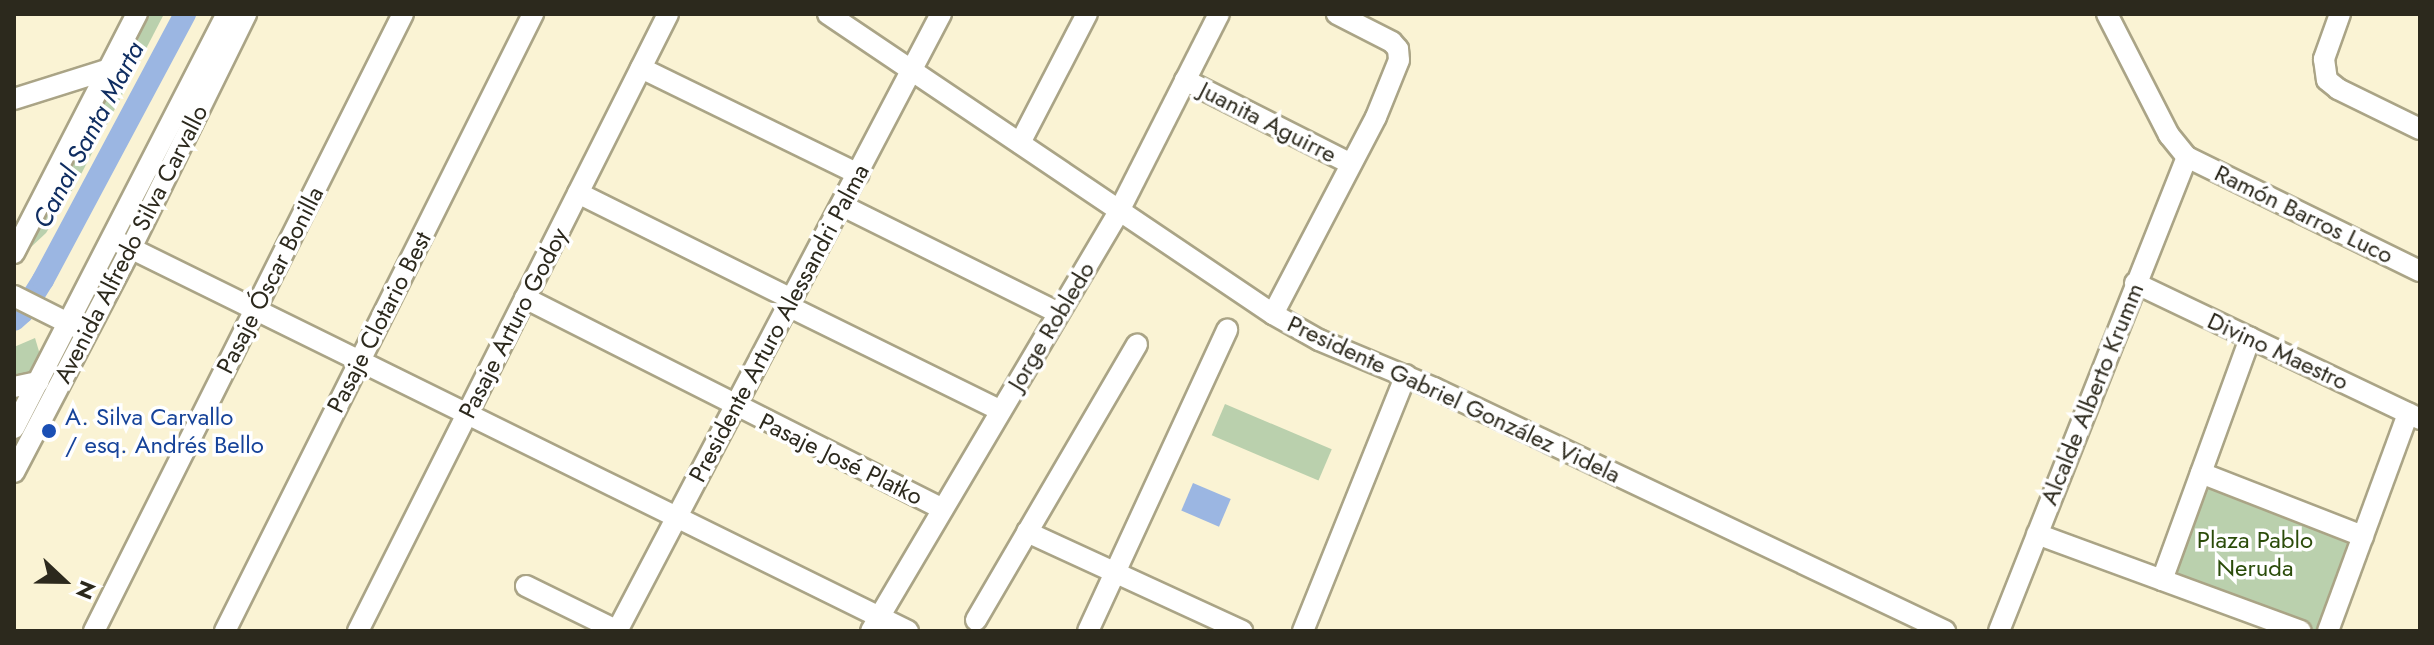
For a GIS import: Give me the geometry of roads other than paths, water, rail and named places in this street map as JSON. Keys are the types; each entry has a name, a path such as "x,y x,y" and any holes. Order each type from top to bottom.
{"street":[{"path":"14,253 137,14"},
{"name":"Avenida Alfredo Silva Carvallo","path":"123,244 227,14"},
{"name":"Avenida Alfredo Silva Carvallo","path":"14,428 70,324 123,244 246,14"},
{"name":"Pasaje Óscar Bonilla","path":"94,631 403,14"},
{"name":"Pasaje Clotario Best","path":"225,631 533,14"},
{"name":"Pasaje Arturo Godoy","path":"358,631 668,14"},
{"name":"Presidente Gabriel González Videla","path":"828,14 1273,314 1319,340 1406,375 1945,631"},
{"name":"Presidente Arturo Alessandri Palma","path":"618,631 941,14"},
{"path":"1020,143 1087,14"},
{"name":"Jorge Robledo","path":"875,624 1119,211 1219,14"},
{"path":"2107,14 2169,135 2187,157"},
{"path":"2340,14 2323,68 2327,80 2338,89 2420,129"},
{"path":"1273,314 1351,164 1399,60 1398,49 1392,42 1341,15"},
{"path":"641,68 858,174"},
{"path":"14,99 109,69"},
{"name":"Juanita Aguirre","path":"1185,80 1351,164"},
{"name":"Ramón Barros Luco","path":"2187,157 2420,271"},
{"name":"Alcalde Alberto Krumm","path":"1999,631 2187,157"},
{"path":"578,193 1001,411"},
{"path":"841,205 1059,313"},
{"path":"123,244 677,517 875,624 908,631"},
{"name":"Divino Maestro","path":"2135,283 2414,416"},
{"path":"14,296 70,324"},
{"name":"Pasaje José Platko","path":"525,298 943,509"},
{"name":"Avenida Alfredo Silva Carvallo","path":"14,472 70,324"},
{"path":"1088,631 1227,330"},
{"path":"2162,580 2250,338"},
{"path":"976,620 1137,345"},
{"path":"1303,631 1406,375"},
{"path":"14,387 38,382"},
{"path":"2328,631 2363,536 2414,416"},
{"path":"2201,473 2363,536"},
{"path":"1027,532 1242,631"},
{"path":"2037,534 2301,631"},
{"path":"526,586 618,631"}],"water":[{"path":"1193,483 1231,499 1219,527 1181,511"}],"waterway":[{"name":"Canal Santa Marta","path":"14,320 23,312 43,280 185,14"}],"place":[{"name":"A. Silva Carvallo / esq. Andrés Bello","path":"49,431"}],"park label":[{"name":"Plaza Pablo Neruda","path":"2255,554"}]}
